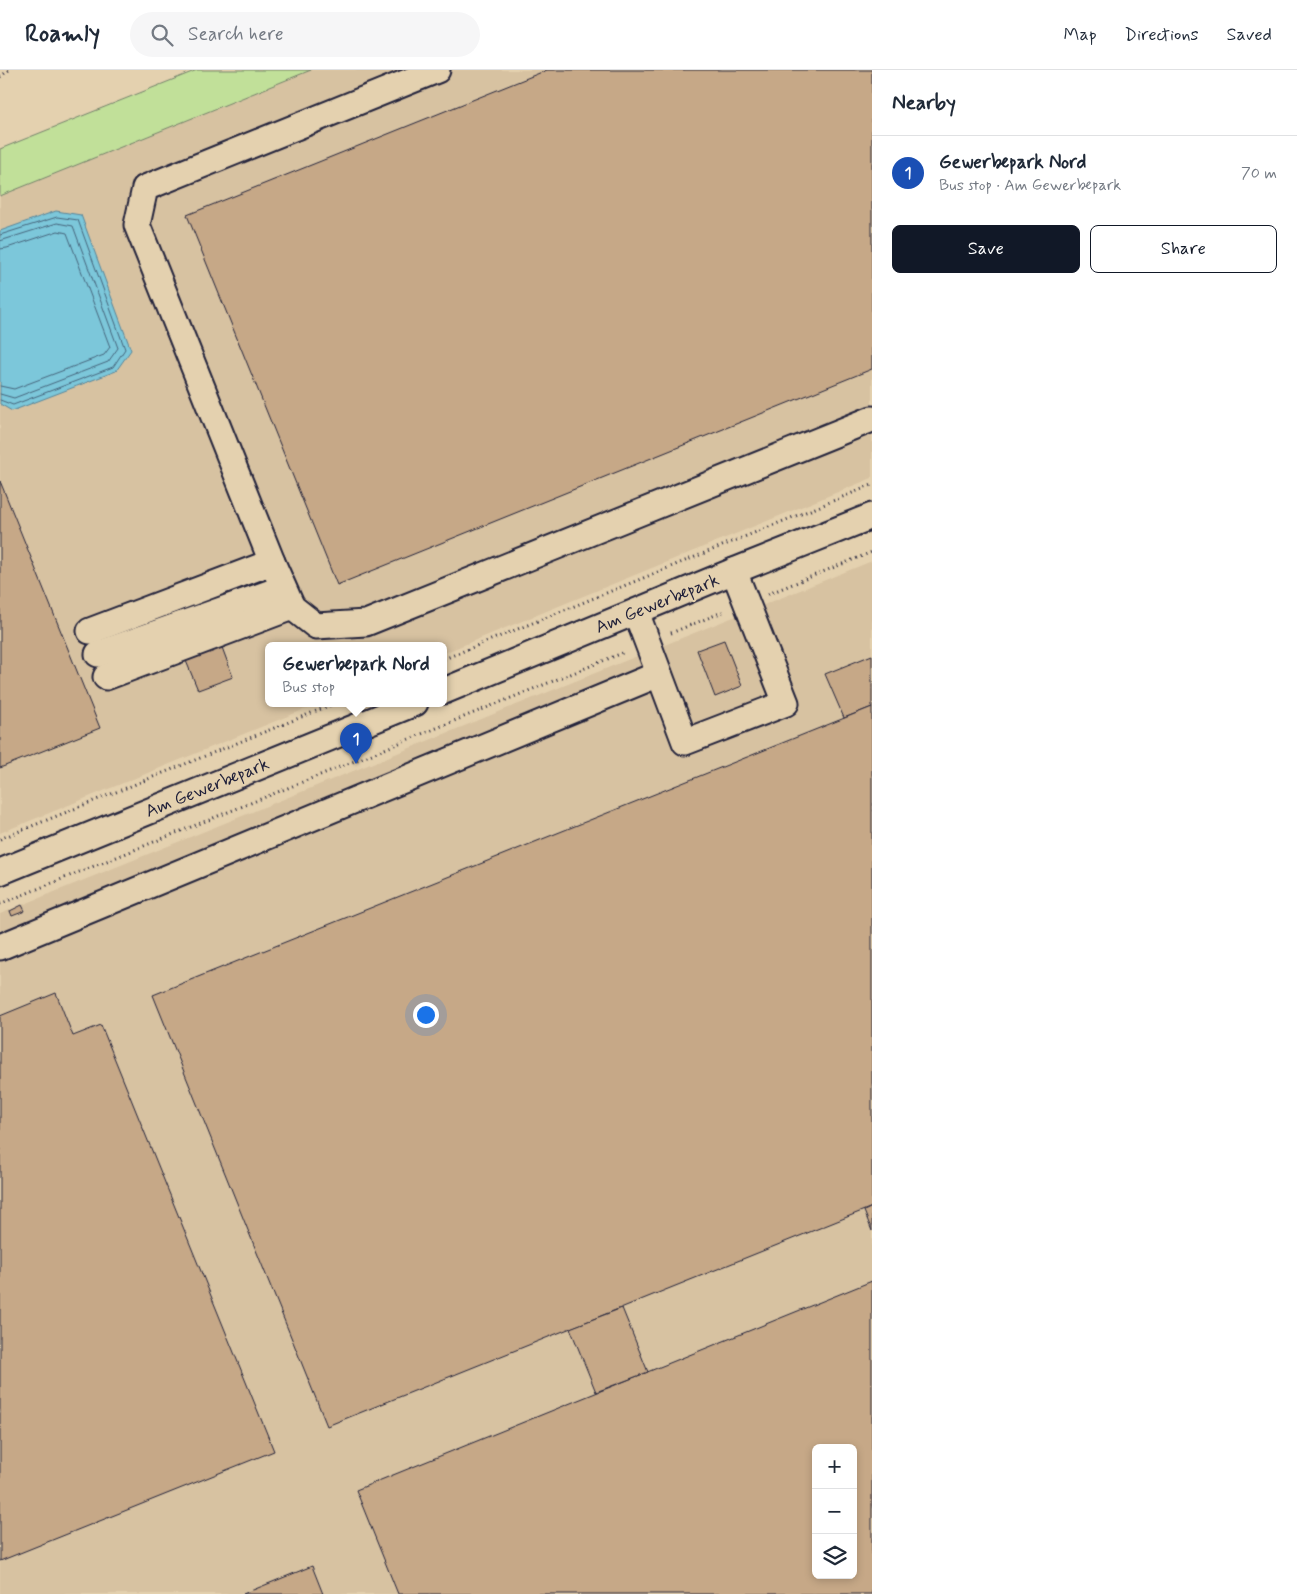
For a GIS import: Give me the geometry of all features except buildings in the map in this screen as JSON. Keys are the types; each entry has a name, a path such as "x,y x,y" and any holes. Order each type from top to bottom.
{"street":[{"path":"437,70 145,188 138,225 272,562 288,597 316,626 366,623 872,419"},
{"name":"Am Gewerbepark","path":"447,690 872,516"},
{"path":"90,631 272,562"},
{"path":"636,612 684,742 786,703 734,571"},
{"path":"102,666 288,597"},
{"path":"0,947 659,674"},
{"name":"Am Gewerbepark","path":"0,872 405,707"}],"path":[{"path":"0,76 9,70"},
{"path":"447,658 872,485"},
{"path":"0,904 872,552"},
{"path":"0,839 326,707"}],"shaded area":[{"path":"311,70 872,70 872,478 447,652 447,642 265,642 265,707 310,707 0,833 0,196"},
{"path":"872,561 872,1594 0,1594 0,914"}],"green space":[{"path":"197,70 311,70 0,196 0,149"}],"water":[{"path":"56,211 81,215 131,350 116,371 12,411 0,404 0,231"}],"place":[{"name":"Gewerbepark Nord","path":"356,764"}]}
